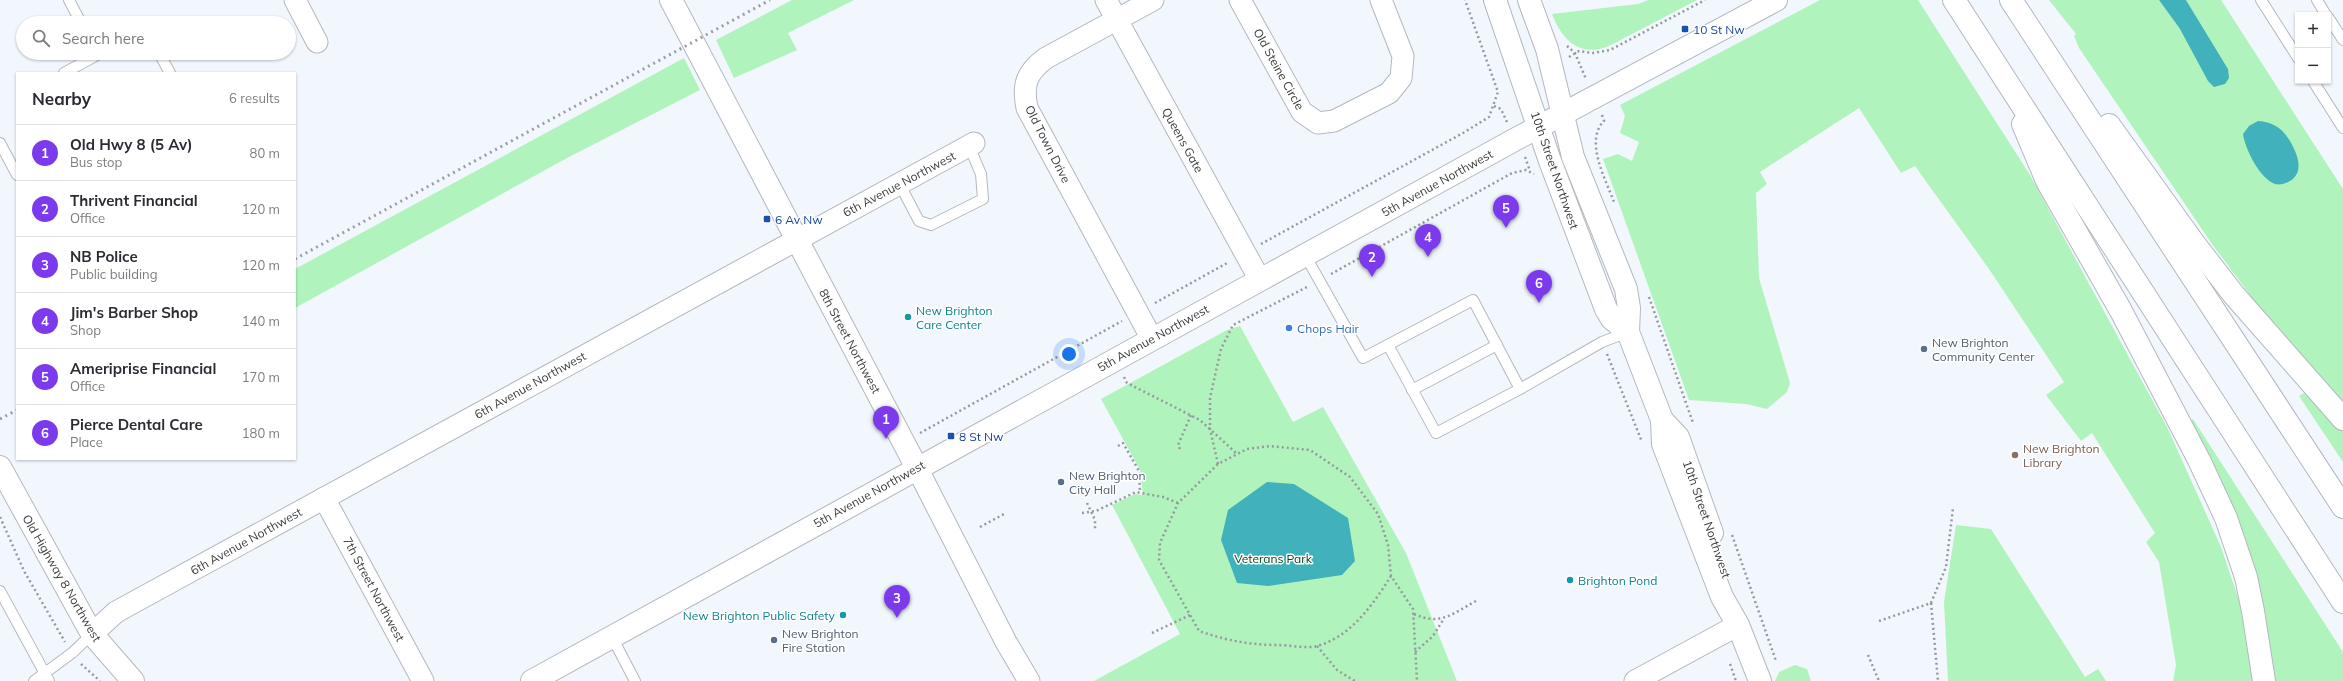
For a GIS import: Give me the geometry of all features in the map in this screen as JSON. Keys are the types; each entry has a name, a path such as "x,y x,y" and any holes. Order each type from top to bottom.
{"main road":[{"name":"8th Street Northwest","path":"671,0 917,468"},
{"name":"10th Street Northwest","path":"1495,0 1540,127 1550,161 1606,309 1612,319 1628,332"},
{"name":"10th Street Northwest","path":"1529,0 1548,49 1574,156 1626,289 1629,308 1628,332 1662,420 1663,444 1722,597 1738,625 1760,681"},
{"name":"5th Avenue Northwest","path":"532,681 1114,359 1563,114 1776,0"},
{"path":"1954,0 2343,602"},
{"path":"2011,0 2343,507"},
{"path":"2020,0 2192,242 2234,296 2267,330 2343,419"},
{"path":"2000,72 2047,181 2121,311 2199,460 2226,518 2246,577 2258,636 2264,681"},
{"name":"Old Highway 8 Northwest","path":"1,469 92,634 133,681"}],"street":[{"name":"Queens Gate","path":"1106,0 1260,280"},
{"name":"Old Town Drive","path":"1152,339 1027,108 1025,96 1026,82 1033,68 1046,58 1153,0"},
{"name":"Old Steine Circle","path":"1240,0 1302,112 1318,122 1334,121 1389,93 1401,78 1403,56 1381,0"},
{"path":"303,3 317,42"},
{"name":"6th Avenue Northwest","path":"92,634 116,612 972,144"},
{"name":"8th Street Northwest","path":"917,468 1006,642 1029,681"},
{"name":"7th Street Northwest","path":"324,498 423,681"},
{"path":"1635,681 1738,625"}],"lane":[{"path":"69,0 77,16"},
{"path":"2261,0 2295,53"},
{"path":"2317,0 2324,12"},
{"path":"2331,22 2343,40"},
{"path":"66,72 87,60"},
{"path":"163,60 169,72"},
{"path":"2315,84 2343,128"},
{"path":"0,143 16,174"},
{"path":"899,184 919,221 931,225 983,199 981,174 972,144"},
{"path":"1305,255 1363,358 1472,300 1520,389"},
{"path":"1388,345 1436,433 1520,389 1602,342 1628,332"},
{"path":"1412,390 1496,345"},
{"path":"0,591 47,677"},
{"path":"34,681 47,677 92,634"},
{"path":"612,637 635,681"}],"path":[{"path":"904,443 1138,312 1484,122 1489,117 1498,92 1465,0"},
{"path":"1575,53 1579,50 1593,53 1610,50 1705,0"},
{"path":"1498,92 1505,91"},
{"path":"1494,106 1501,109"},
{"path":"1218,464 1210,429 1210,398 1221,349 1233,325 1319,280 1512,173 1520,170 1530,171 1528,164"},
{"path":"1607,353 1641,439"},
{"path":"1114,359 1127,383 1191,415 1210,429 1236,453"},
{"path":"1685,397 1694,426"},
{"path":"1180,449 1178,444 1191,415"},
{"path":"1118,446 1123,443 1139,471 1140,492"},
{"path":"1391,576 1371,608 1361,618 1347,630 1317,646 1261,645 1226,641 1199,631 1159,560 1160,543 1178,503 1218,464 1236,453 1247,449 1270,446 1310,450 1350,477 1378,514 1388,545 1391,576 1408,600 1413,613 1417,681"},
{"path":"1082,513 1091,512 1136,492 1163,497 1178,503"},
{"path":"1087,503 1094,520 1095,529"},
{"path":"1938,681 1931,604 1946,567 1954,508"},
{"path":"980,527 1004,514"},
{"path":"0,517 24,571 66,644"},
{"path":"1729,527 1776,661"},
{"path":"1413,613 1427,620 1443,619 1476,601"},
{"path":"1879,621 1931,604"},
{"path":"1152,633 1190,615"},
{"path":"1415,652 1433,636 1443,619"},
{"path":"1317,646 1338,670 1355,681"},
{"path":"1868,655 1879,681"},
{"path":"79,662 100,681"}],"green space":[{"path":"792,0 854,0 788,33 797,50 734,78 716,40"},
{"path":"1648,0 1697,0 1611,45 1601,49 1591,50 1574,45 1567,39 1556,24 1552,14 1638,4"},
{"path":"1820,0 1918,0 2030,175 2168,429 2221,547 2244,615 2254,681 2173,681 2176,665 2159,562 2146,542 2155,533 2092,433 2081,441 2046,395 2064,382 1989,269 1915,166 1901,173 1859,108 1760,172 1767,184 1756,193 1759,278 1790,383 1787,392 1767,409 1746,404 1689,400 1603,159 1618,154 1632,161 1639,142 1620,133 1625,116 1620,105"},
{"path":"2049,0 2159,0 2180,29 2228,69 2186,0 2221,0 2343,189 2343,409 2276,330 2212,244 2079,48 2074,36 2076,34","holes":["2283,131 2296,153 2298,164 2296,176"]},
{"path":"684,58 700,90 569,157 296,307 296,268"},
{"name":"Veterans Park","path":"1240,326 1293,422 1323,407 1406,553 1457,681 1094,681 1180,634 1112,505 1135,494 1143,495 1140,470 1101,399 1227,330"},
{"path":"2304,393 2343,430 2343,462 2299,396"},
{"path":"2193,419 2343,652 2343,681 2268,681 2186,423"},
{"path":"1956,525 1991,529 2085,677 2098,669 2106,681 1948,681 1944,602"},
{"path":"1795,665 1807,669 1811,681 1775,681 1779,672"}],"water":[{"path":"2159,0 2186,0 2228,69 2229,78 2225,84 2214,87 2208,81 2180,29"},
{"path":"2258,121 2277,126 2293,146 2297,157 2298,168 2295,177 2288,182 2275,184 2269,181 2259,170 2250,155 2243,134 2249,126"},
{"path":"1267,482 1294,484 1348,518 1355,561 1342,575 1268,586 1237,583 1221,540 1228,510"}],"railway":[{"path":"296,258 770,0"},
{"path":"0,419 16,411"}],"place":[{"name":"10 St Nw","path":"1685,29"},
{"name":"6 Av Nw","path":"767,219"},
{"name":"Ameriprise Financial","path":"1506,228"},
{"name":"Jim's Barber Shop","path":"1428,257"},
{"name":"Thrivent Financial","path":"1372,277"},
{"name":"Pierce Dental Care","path":"1539,303"},
{"name":"New Brighton Care Center","path":"908,317"},
{"name":"Chops Hair","path":"1289,328"},
{"name":"New Brighton Community Center","path":"1924,349"},
{"name":"8 St Nw","path":"951,436"},
{"name":"Old Hwy 8 (5 Av)","path":"886,439"},
{"name":"New Brighton Library","path":"2015,455"},
{"name":"New Brighton City Hall","path":"1061,482"},
{"name":"Brighton Pond","path":"1570,580"},
{"name":"New Brighton Public Safety","path":"843,615"},
{"name":"NB Police","path":"897,618"},
{"name":"New Brighton Fire Station","path":"774,640"}]}
